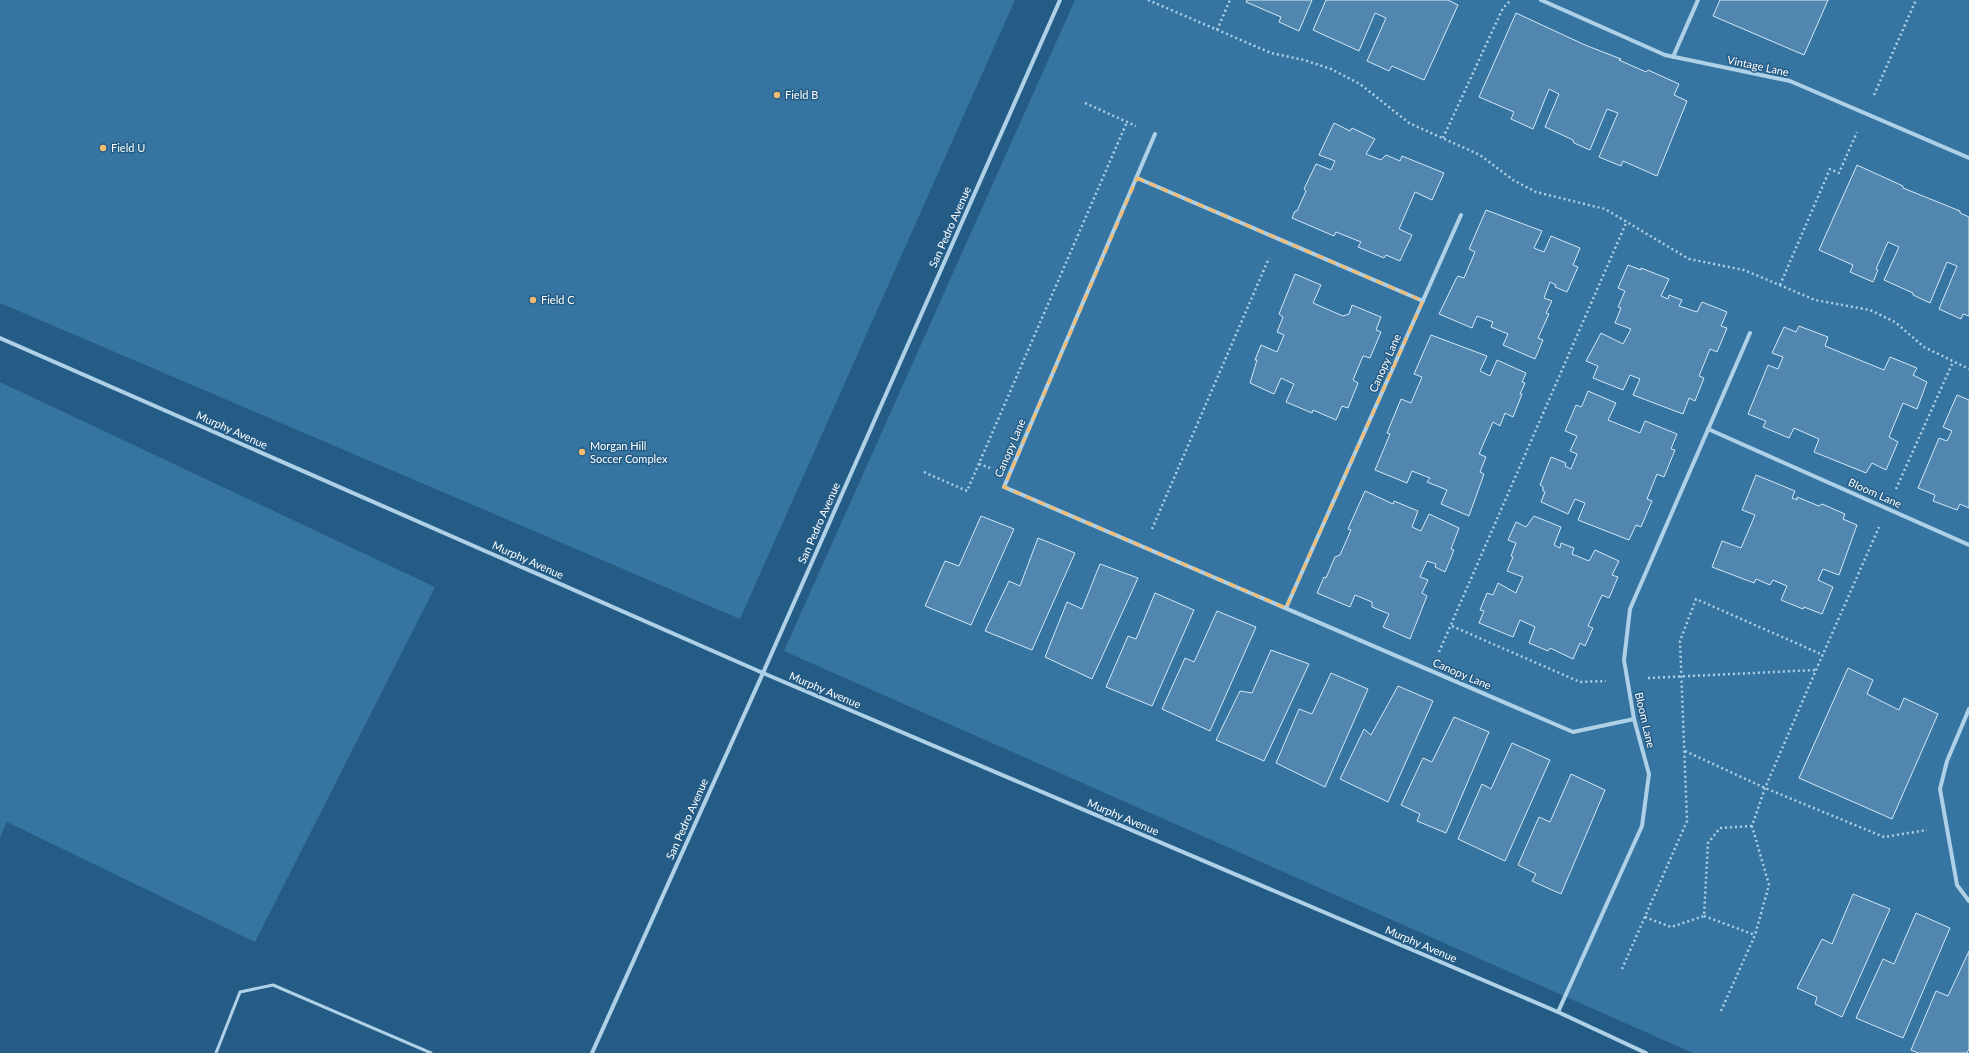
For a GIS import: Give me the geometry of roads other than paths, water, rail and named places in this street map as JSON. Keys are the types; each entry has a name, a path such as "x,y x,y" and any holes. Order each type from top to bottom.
{"street":[{"name":"San Pedro Avenue","path":"592,1053 763,674 1060,0"},
{"name":"Vintage Lane","path":"1541,0 1665,55 1790,81 1969,158"},
{"path":"1673,56 1698,0"},
{"name":"Canopy Lane","path":"1155,134 1004,487 1573,732 1634,719"},
{"path":"1137,178 1423,301"},
{"name":"Canopy Lane","path":"1286,608 1461,215"},
{"name":"Bloom Lane","path":"1558,1012 1642,826 1649,774 1634,719 1624,660 1630,609 1750,333"},
{"name":"Murphy Avenue","path":"0,338 763,674 1558,1012 1646,1053"},
{"name":"Bloom Lane","path":"1708,429 1969,544"},
{"path":"1969,709 1947,761 1940,789 1957,885 1969,901"}],"lane":[{"path":"216,1053 240,992 273,985 431,1053"}],"place":[{"name":"Field B","path":"777,95"},
{"name":"Field U","path":"103,148"},
{"name":"Field C","path":"533,300"},
{"name":"Morgan Hill Soccer Complex","path":"582,452"}]}
